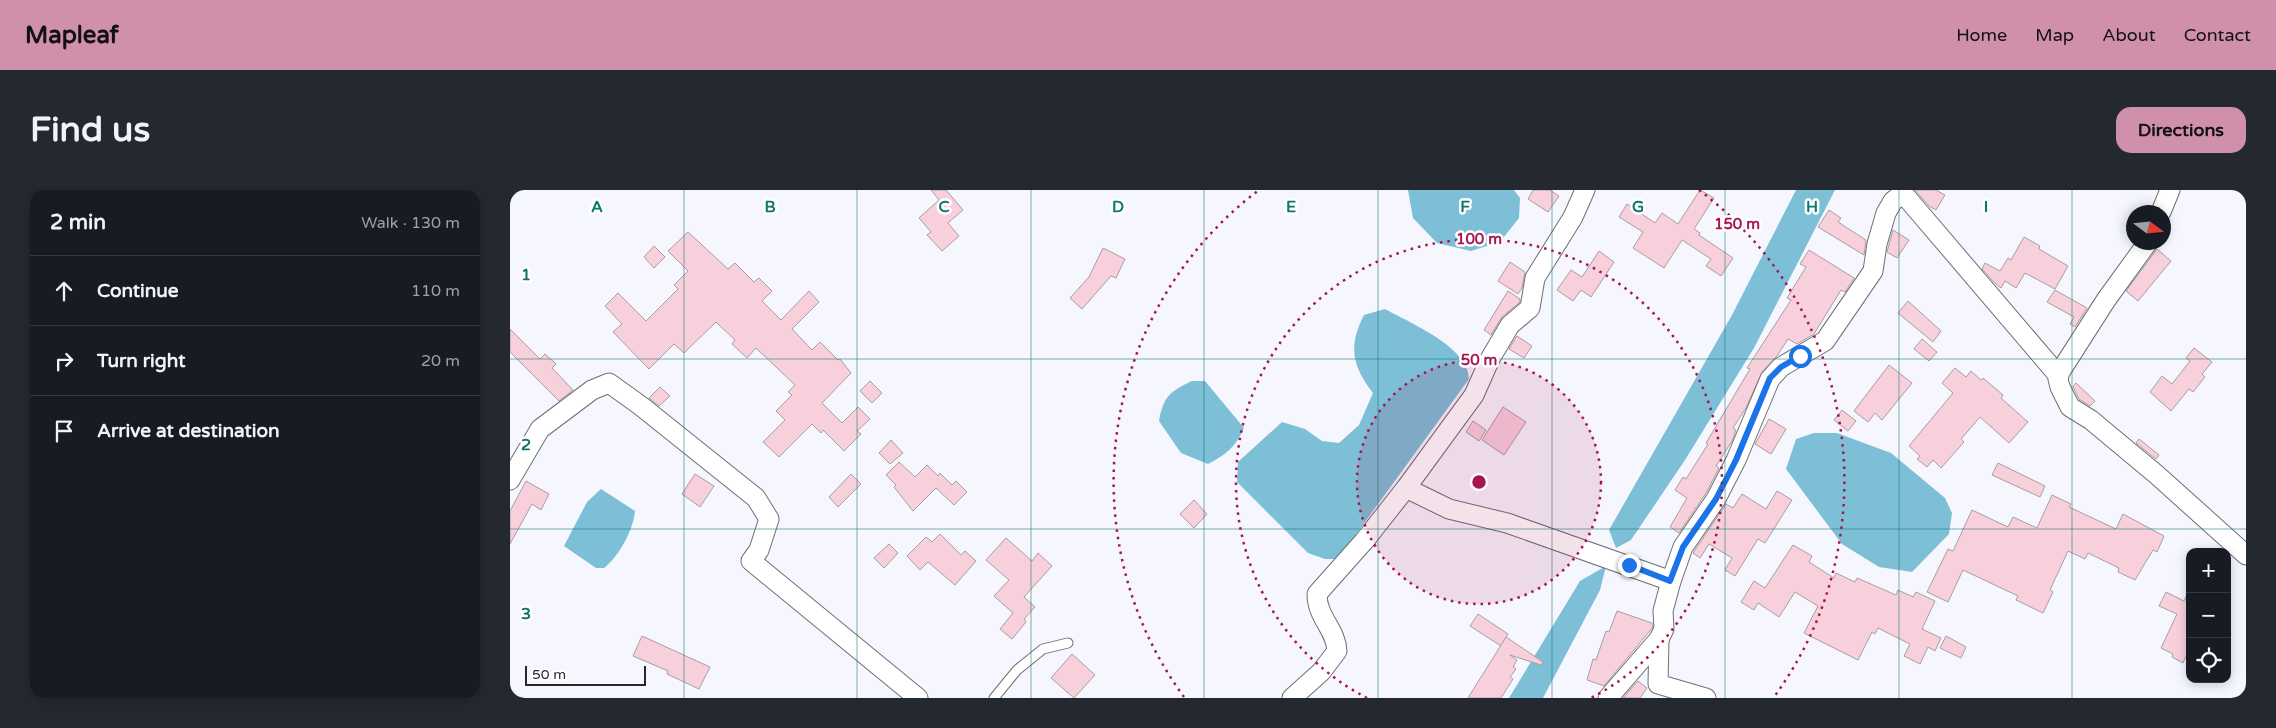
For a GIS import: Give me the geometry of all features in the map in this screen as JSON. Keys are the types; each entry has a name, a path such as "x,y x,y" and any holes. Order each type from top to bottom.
{"street":[{"path":"1292,698 1321,672 1337,651 1334,635 1317,606 1316,594 1365,540 1406,488 1474,395 1490,359 1510,326 1530,308 1535,278 1572,217 1585,190"},
{"path":"2164,205 2170,190"},
{"path":"1608,698 1659,639 1664,629 1663,611 1670,581 1683,547 1716,499 1736,460 1770,378 1781,367 1825,340 1862,288 1873,271 1876,244 1886,213 1893,201 1900,195 1907,198 1945,240 2058,375 2060,387 2070,406 2106,432 2246,555"},
{"path":"2058,375 2106,300 2142,250"},
{"path":"510,480 540,429 592,390 608,383 641,406 756,498 769,519 759,550 751,562 918,698"},
{"path":"1406,488 1449,508 1507,523 1670,581"},
{"path":"1659,639 1658,684 1706,698"}],"lane":[{"path":"994,698 1018,670 1043,649 1068,643"}],"water":[{"path":"1408,190 1514,190 1520,198 1519,218 1500,242 1471,251 1437,243 1413,218"},
{"path":"1796,190 1835,190 1754,348 1685,460 1631,540 1616,548 1609,530 1732,315"},
{"path":"1385,309 1423,329 1449,346 1466,367 1469,379 1338,559 1325,559 1308,553 1237,482 1238,462 1282,422 1305,429 1322,441 1339,443 1359,425 1373,393 1360,374 1357,365 1354,346 1356,336 1364,315"},
{"path":"1192,381 1205,381 1244,428 1238,440 1230,449 1208,464 1181,453 1159,421 1163,406 1169,395"},
{"path":"1814,433 1837,433 1891,453 1945,498 1952,513 1949,534 1912,572 1879,567 1842,544 1786,469 1796,439"},
{"path":"601,489 635,511 632,526 625,542 610,563 604,568 596,568 564,546 587,502"},
{"path":"1606,566 1600,590 1543,698 1509,698 1580,581"}],"building":[{"path":"931,190 946,190 963,210 948,223 959,236 942,251 927,235 931,232 919,218 939,200"},
{"path":"1533,190 1550,190 1559,196 1548,212 1528,199"},
{"path":"1700,190 1714,198 1694,229 1700,233 1699,235 1733,258 1721,276 1706,266 1711,259 1682,240 1664,268 1633,248 1643,232 1619,217 1627,204 1655,223 1662,213 1678,224"},
{"path":"1915,190 1936,190 1945,195 1936,210 1929,206"},
{"path":"1829,210 1841,218 1838,222 1866,240 1864,255 1818,227"},
{"path":"1893,230 1909,240 1897,258 1887,252"},
{"path":"688,232 728,269 735,263 754,282 759,278 772,291 762,301 781,320 809,291 819,302 792,329 812,350 820,342 838,360 840,359 851,373 822,403 842,423 858,407 870,419 857,431 861,434 844,451 823,430 821,433 812,424 779,457 763,442 785,420 776,411 792,395 788,392 795,385 756,348 747,358 732,344 735,340 716,322 684,353 674,344 649,369 613,332 622,324 605,306 618,293 646,321 678,289 674,285 688,271 668,251"},
{"path":"2024,237 2040,246 2039,249 2068,266 2055,289 2025,273 2016,288 2005,281 2001,288 1982,269 1985,263 2000,271 2008,258 2011,260"},
{"path":"654,246 665,257 654,268 644,257"},
{"path":"1103,248 1125,259 1116,278 1111,276 1082,309 1070,298 1089,277"},
{"path":"1809,250 1854,278 1845,292 1841,290 1814,334 1797,344 1788,339 1777,356 1762,372 1746,408 1733,428 1736,430 1732,441 1716,466 1719,468 1706,493 1679,533 1670,527 1687,498 1675,490 1683,477 1686,479 1708,444 1706,443 1750,369 1747,368 1791,300 1787,298 1806,267 1800,264"},
{"path":"2156,250 2171,261 2138,301 2126,291"},
{"path":"1599,251 1614,262 1591,297 1581,290 1573,301 1557,290 1571,270 1582,277"},
{"path":"1510,262 1525,272 1522,288 1518,294 1498,281"},
{"path":"2055,290 2087,308 2075,327 2070,324 2074,317 2047,302"},
{"path":"1508,291 1520,299 1520,302 1502,317 1491,335 1484,330"},
{"path":"1908,301 1941,331 1933,342 1898,313"},
{"path":"510,329 540,359 545,354 556,364 552,368 573,390 559,401 510,352"},
{"path":"1517,336 1532,346 1524,358 1509,349"},
{"path":"1922,339 1937,352 1929,361 1914,349"},
{"path":"2194,348 2212,362 2202,374 2205,377 2193,392 2189,389 2171,411 2150,392 2162,376 2172,384 2190,361 2186,358"},
{"path":"1889,365 1912,383 1882,420 1875,413 1868,422 1854,411"},
{"path":"1955,368 1966,377 1971,371 1981,380 1983,378 2003,395 2001,398 2028,422 2009,443 1980,417 1961,439 1964,442 1941,468 1933,460 1927,467 1917,459 1920,456 1909,446 1953,393 1942,383"},
{"path":"870,381 882,393 872,403 860,391"},
{"path":"2076,383 2095,401 2090,406 2079,399 2073,387"},
{"path":"660,387 670,396 659,406 649,398"},
{"path":"1503,407 1526,422 1504,455 1482,440"},
{"path":"1842,410 1856,421 1848,431 1834,420"},
{"path":"1769,419 1786,429 1771,454 1755,444"},
{"path":"1473,421 1486,430 1479,441 1466,432"},
{"path":"2139,439 2159,455 2156,459 2136,443"},
{"path":"891,440 903,453 890,464 879,453"},
{"path":"899,462 915,477 927,465 938,476 940,473 952,485 956,481 967,492 954,505 936,488 913,511 894,487 896,485 886,475"},
{"path":"1998,463 2045,486 2040,497 1992,475"},
{"path":"695,474 714,486 700,507 682,494"},
{"path":"851,474 861,484 838,507 829,497"},
{"path":"526,481 549,494 541,510 532,504 510,544 510,511"},
{"path":"1777,491 1792,500 1765,543 1758,539 1735,576 1725,570 1732,558 1709,544 1700,558 1693,553 1726,504 1733,508 1742,494 1766,509"},
{"path":"2052,495 2071,504 2069,507 2116,529 2123,514 2164,536 2157,552 2153,550 2135,580 2118,572 2119,568 2088,553 2085,559 2068,551 2050,590 2053,592 2043,613 2016,600 2018,596 1963,570 1948,602 1927,592 1948,549 1953,551 1972,510 2008,527 2013,517 2037,528"},
{"path":"1194,500 1207,514 1194,528 1180,514"},
{"path":"940,534 961,555 965,551 976,561 955,585 928,562 920,570 907,556 926,537 932,542"},
{"path":"1006,538 1032,561 1038,553 1052,566 1024,597 1035,607 1024,619 1026,622 1012,639 1000,629 1013,613 994,596 1009,580 986,560"},
{"path":"889,544 898,553 884,568 874,558"},
{"path":"1793,545 1812,556 1809,562 1834,578 1836,573 1855,582 1857,578 1896,595 1898,590 1913,597 1916,592 1935,601 1922,629 1941,638 1935,651 1928,647 1920,664 1904,656 1910,644 1878,628 1875,634 1872,632 1858,660 1804,633 1818,606 1795,592 1779,617 1758,603 1754,610 1741,602 1754,581 1765,588"},
{"path":"2166,592 2184,601 2186,597 2186,656 2183,663 2172,657 2173,654 2161,648 2177,614 2159,606"},
{"path":"1617,611 1652,623 1653,627 1604,686 1587,680 1593,659 1596,660 1606,631 1609,632"},
{"path":"1478,614 1508,634 1501,646 1470,626"},
{"path":"642,636 710,667 699,689 667,674 668,671 633,656"},
{"path":"1946,636 1966,647 1961,658 1940,648"},
{"path":"1506,637 1543,662 1541,665 1510,655 1517,660 1513,667 1516,669 1510,677 1513,679 1501,698 1468,698"},
{"path":"1072,654 1095,675 1074,698 1051,678"},
{"path":"1638,681 1647,688 1640,698 1623,698"}],"route":[{"path":"1629,565 1670,581 1683,547 1716,499 1736,460 1770,378 1781,367 1800,356"}]}
